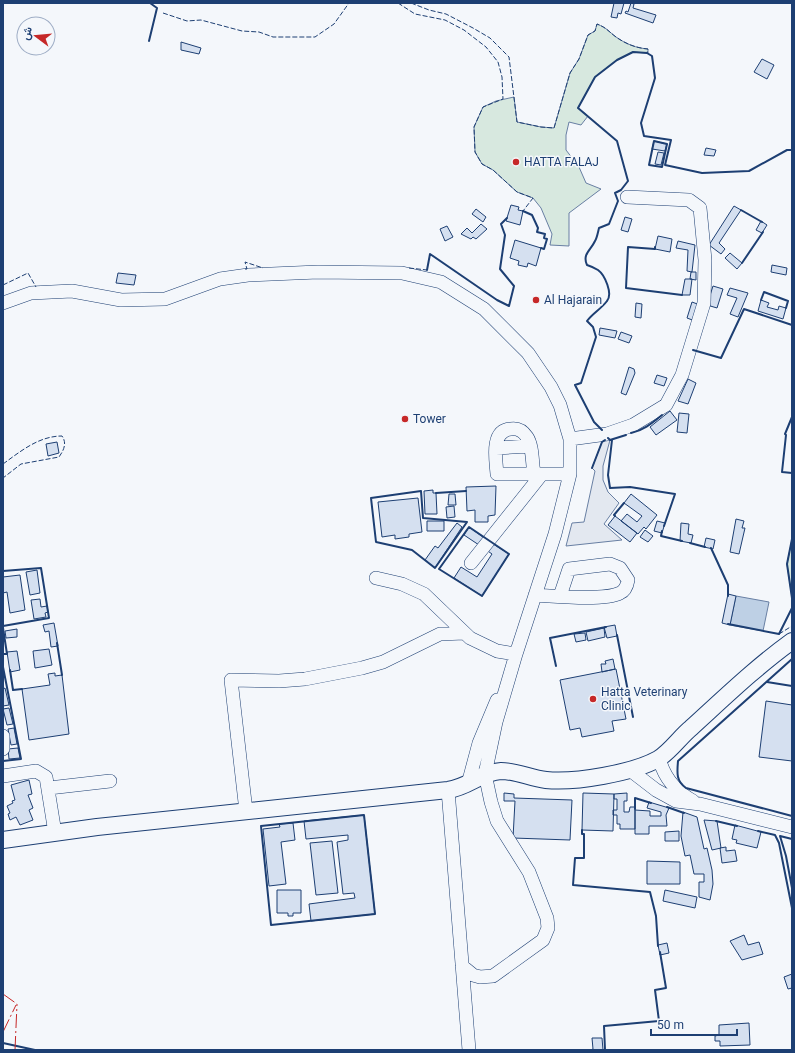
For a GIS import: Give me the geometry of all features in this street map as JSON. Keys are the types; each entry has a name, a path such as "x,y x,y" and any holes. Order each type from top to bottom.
{"main road":[{"path":"3,840 246,811 448,790 461,788 485,774 502,771 522,773 546,780 556,780 596,776 630,770 659,758 771,656 792,641"}],"street":[{"path":"570,439 607,434 633,425 666,405 682,375 704,303 705,260 700,208 689,200 626,197"},
{"path":"3,303 31,293 72,291 121,300 166,299 220,279 248,275 318,272 402,273 441,282 484,310 528,353 560,404 570,439 570,474 555,534 508,681 488,753 485,774 490,802 497,821 529,872 547,918 548,928 543,940 493,976 480,978 462,966"},
{"path":"538,474 528,438 523,432 516,428 508,429 501,433 496,440 497,474 538,474 570,474"},
{"path":"496,448 529,446"},
{"path":"471,563 538,474"},
{"path":"535,595 560,596 612,596 622,592 627,587 628,580 620,568 610,564 569,569 560,596"},
{"path":"376,578 402,584 424,594 470,638 497,651 516,654"},
{"path":"246,811 232,680 279,681 305,679 362,668 383,662 440,634 464,633"},
{"path":"468,784 484,727 508,681"},
{"path":"3,736 3,749"},
{"path":"659,758 664,773 672,786 684,796 700,804"},
{"path":"630,770 666,796 687,803 700,804 792,827"},
{"path":"3,776 36,771 46,777 49,788 55,833"},
{"path":"49,788 110,781"},
{"path":"448,790 469,1050"}],"shaded area":[{"path":"597,24 627,44 648,49 648,53 633,52 617,60 595,77 578,108 588,116 581,125 569,122 566,135 566,150 579,167 586,183 601,189 569,213 569,246 550,245 552,234 541,208 533,198 517,192 493,170 482,164 475,152 474,127 483,107 496,101 514,97 517,122 554,128 570,73 579,59 588,35 595,31"},
{"path":"608,438 610,440 603,466 603,480 608,492 619,503 604,524 622,540 566,546 572,523 584,522 595,471 592,468 602,442"},
{"path":"792,539 792,598 787,564"}],"water":[{"path":"736,596 769,602 763,631 730,625"}],"building":[{"path":"614,3 624,3 621,14 618,13 617,18 611,17"},
{"path":"631,3 634,4 633,8 656,15 653,23 625,13 626,11 628,12"},
{"path":"181,42 201,48 199,54 181,50"},
{"path":"762,59 774,65 767,79 754,72"},
{"path":"654,141 667,144 665,151 652,149"},
{"path":"706,148 716,150 714,156 704,155"},
{"path":"658,152 664,153 661,165 655,164"},
{"path":"511,205 519,207 518,210 523,211 520,225 506,221"},
{"path":"734,206 741,210 719,243 725,249 721,254 709,245"},
{"path":"476,209 486,217 483,222 472,214"},
{"path":"625,217 632,219 628,232 621,230"},
{"path":"761,221 767,225 762,233 756,230"},
{"path":"481,224 487,229 476,239 473,237 471,239 461,234 467,228 472,233"},
{"path":"447,226 453,237 445,241 440,229"},
{"path":"658,236 672,239 670,252 655,249"},
{"path":"515,240 541,248 536,266 528,263 527,267 518,265 519,261 510,258"},
{"path":"678,241 695,245 692,272 687,271 688,250 676,248"},
{"path":"730,253 742,263 737,269 725,258"},
{"path":"772,265 787,268 786,275 771,272"},
{"path":"691,272 696,272 696,280 690,279"},
{"path":"118,273 136,275 134,285 116,283"},
{"path":"685,279 692,279 690,295 682,295"},
{"path":"713,286 723,289 717,308 707,305"},
{"path":"730,288 748,293 738,317 730,314 737,298 727,295"},
{"path":"761,300 769,303 767,307 778,310 779,306 786,308 783,319 758,311"},
{"path":"692,302 700,305 695,321 687,318"},
{"path":"636,303 642,304 641,318 635,317"},
{"path":"600,328 617,331 615,338 599,335"},
{"path":"621,332 632,336 629,343 618,339"},
{"path":"629,367 634,369 635,373 626,395 621,393"},
{"path":"657,375 667,378 664,386 654,383"},
{"path":"688,379 696,383 688,404 678,401"},
{"path":"670,411 677,420 656,435 650,427"},
{"path":"679,413 689,414 687,433 677,432"},
{"path":"57,442 59,453 48,456 46,444"},
{"path":"496,486 495,515 488,516 488,522 475,522 475,510 467,511 466,487"},
{"path":"433,490 433,493 436,493 437,514 425,514 424,491"},
{"path":"449,494 455,494 456,505 448,505"},
{"path":"631,494 657,515 646,529 644,527 638,534 621,521 627,514 637,522 642,516 624,503"},
{"path":"418,498 422,532 409,534 409,537 395,539 395,535 382,537 378,502"},
{"path":"454,506 455,517 447,518 446,507"},
{"path":"615,516 637,533 630,542 608,525"},
{"path":"736,519 744,521 742,528 745,528 739,554 730,552"},
{"path":"427,521 444,521 444,531 427,531"},
{"path":"657,521 665,523 662,533 654,531"},
{"path":"457,523 462,527 435,568 425,560 435,546 438,548"},
{"path":"681,523 689,524 688,534 693,535 691,543 680,541"},
{"path":"469,527 487,540 482,547 464,535"},
{"path":"645,530 653,536 648,542 640,537"},
{"path":"706,538 715,540 713,549 704,547"},
{"path":"490,542 509,554 482,596 454,578 461,567 477,577 492,554 485,549"},
{"path":"37,570 40,593 30,595 26,572"},
{"path":"20,575 25,610 10,613 7,592 3,593 3,577"},
{"path":"728,594 736,596 730,625 722,623"},
{"path":"40,599 41,607 47,606 48,612 45,613 46,617 34,619 31,600"},
{"path":"54,623 58,646 51,647 49,631 45,632 43,625"},
{"path":"615,625 617,636 607,638 604,627"},
{"path":"604,628 605,637 588,641 586,632"},
{"path":"17,629 17,637 6,638 5,631"},
{"path":"585,633 586,640 576,642 574,634"},
{"path":"49,649 52,665 35,668 33,651"},
{"path":"17,651 20,670 10,672 7,652"},
{"path":"613,659 615,669 602,672 601,664 606,664 605,661"},
{"name":"Hatta Veterinary Clinic","path":"616,669 626,719 612,721 614,731 582,737 580,728 570,730 560,680"},
{"path":"55,673 55,676 62,675 69,734 29,740 22,689 50,685 48,674"},
{"path":"5,688 9,705 3,706 3,689"},
{"path":"766,701 792,705 792,761 759,757"},
{"path":"9,708 13,724 7,725 3,709"},
{"path":"14,728 17,744 11,745 8,729"},
{"path":"18,748 20,758 9,759 8,749"},
{"path":"29,780 32,794 28,795 33,808 29,810 33,820 20,825 16,817 10,820 8,814 10,813 7,806 15,800 11,785"},
{"path":"504,793 514,794 514,798 572,800 570,840 513,838 515,801 504,801"},
{"path":"583,793 614,794 613,831 582,830"},
{"path":"627,793 627,801 624,801 624,812 629,812 630,807 635,807 635,829 620,829 620,824 617,824 617,815 613,815 613,810 617,810 617,799 614,799 614,794"},
{"path":"649,802 669,808 666,815 667,826 649,826 649,834 635,834 635,810 650,811 650,816 661,816 661,812 647,808"},
{"path":"683,812 697,817 704,849 707,848 712,870 713,884 710,900 699,897 699,882 704,882 704,874 694,874 690,855 685,856 681,836"},
{"path":"364,815 375,914 311,921 309,904 355,898 354,893 343,894 337,842 348,840 348,835 306,839 304,821"},
{"path":"704,820 717,821 721,848 712,850"},
{"path":"293,823 295,840 281,842 286,884 269,886 263,829 280,827 279,824"},
{"path":"735,825 761,832 757,848 736,843 737,840 732,839"},
{"path":"679,831 679,841 665,841 665,832"},
{"path":"332,841 338,893 316,895 310,843"},
{"path":"726,847 726,851 735,850 737,861 722,863 720,848"},
{"path":"647,861 680,862 680,884 647,884"},
{"path":"277,890 301,890 301,913 293,913 293,916 288,916 288,913 277,913"},
{"path":"665,890 697,897 695,908 663,901"},
{"path":"744,935 748,945 759,942 763,954 742,960 730,941"},
{"path":"667,943 669,953 660,955 658,945"},
{"path":"792,974 792,988 788,989 784,977"},
{"path":"749,1023 750,1045 720,1046 720,1041 715,1041 715,1036 719,1035 719,1025"},
{"path":"592,1038 602,1038 603,1050 591,1050 593,1049"}],"fence":[{"path":"163,13 187,21 201,20 242,31 259,32 273,37 315,37 334,24 349,3"},
{"path":"398,3 415,14 445,20 464,30 486,47 498,62 502,77 503,99 483,107 474,127 475,152 482,164 493,170 517,192 533,198 523,211"},
{"path":"411,3 429,10 446,14 473,28 490,38 509,57 517,122 554,128 570,73 579,59 588,35 595,31 597,24 627,44 648,49 647,53"},
{"path":"245,269 247,269 245,262 263,268"},
{"path":"409,268 427,270"},
{"path":"3,285 28,273 36,287"},
{"path":"3,464 38,441 62,436 64,439 64,446 59,457 21,464 3,478"},
{"path":"779,634 792,626"}],"wall":[{"path":"149,41 157,8 150,3"},
{"path":"602,430 594,422 575,385 581,383 596,337 593,327 587,321 609,298 609,289 601,272 587,265 586,255 596,240 599,228 609,224 618,201 615,193 621,190 628,181 617,141 578,108 595,77 617,60 633,52 647,53 652,56 655,78 641,123 644,136 671,140 665,165 702,173 749,171 787,150 792,150"},
{"path":"654,141 667,144 662,167 649,165 654,141"},
{"path":"741,210 762,222"},
{"path":"523,211 532,215 538,228 537,232 545,234 544,238 547,239 544,249 541,248"},
{"path":"427,270 430,254 497,300 509,306 514,286 500,269 505,235 501,224 507,218"},
{"path":"742,263 763,232"},
{"path":"655,247 655,249 628,247 626,288 682,295"},
{"path":"761,300 764,292 788,301 786,308"},
{"path":"693,350 721,358 744,309 792,325"},
{"path":"631,433 644,428 662,415"},
{"path":"792,417 785,434 782,472 792,473"},
{"path":"608,438 610,440 626,435"},
{"path":"592,468 602,442 605,440"},
{"path":"612,440 608,475 610,488 630,487 675,494 664,526"},
{"path":"421,491 423,518 467,522 435,568 412,550 376,542 371,498 421,491"},
{"path":"436,493 466,491"},
{"path":"615,516 614,515 624,503"},
{"path":"469,527 509,554 482,596 439,569 469,527"},
{"path":"662,531 661,536 682,541"},
{"path":"792,539 787,564 792,598"},
{"path":"690,543 705,547"},
{"path":"711,548 728,585 728,596"},
{"path":"3,571 41,568 49,618 3,626"},
{"path":"728,624 779,634 792,608"},
{"path":"556,666 550,638 606,627"},
{"path":"3,628 7,654 3,654"},
{"path":"617,635 633,717"},
{"path":"57,643 62,675"},
{"path":"792,659 678,761 677,769 680,783 686,788 792,816"},
{"path":"3,667 21,759 3,761"},
{"path":"10,670 13,690 22,689"},
{"path":"767,682 792,686"},
{"path":"635,809 635,798 651,803"},
{"path":"667,807 684,813"},
{"path":"364,815 375,914 271,925 261,826 364,815"},
{"path":"716,821 737,826"},
{"path":"582,830 582,834 584,834 584,858 575,858 573,885 650,892 656,916 658,946"},
{"path":"758,831 775,835 779,843 792,908"},
{"path":"792,839 780,836 786,856 792,888"},
{"path":"605,1050 604,1026 659,1021 655,990 666,988 660,952"},
{"path":"3,1043 35,1050"}],"power":[{"path":"3,994 17,1004"},
{"path":"15,1050 17,1004"},
{"path":"3,1032 16,1005"}],"place":[{"name":"HATTA FALAJ","path":"516,162"},
{"name":"Al Hajarain","path":"536,300"},
{"name":"Tower","path":"405,419"},
{"name":"Hatta Veterinary Clinic","path":"593,699"}]}
